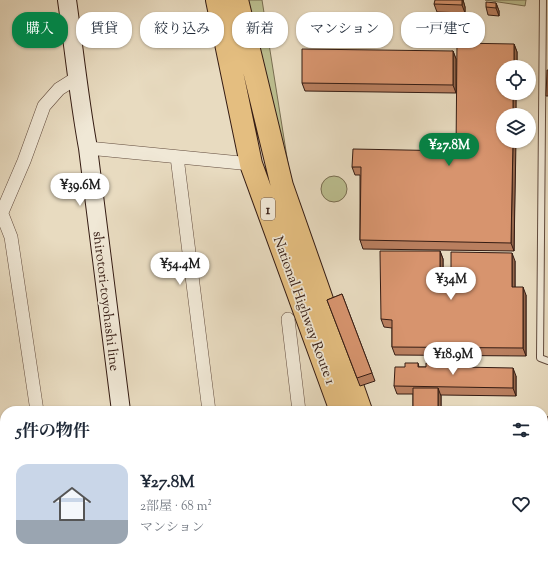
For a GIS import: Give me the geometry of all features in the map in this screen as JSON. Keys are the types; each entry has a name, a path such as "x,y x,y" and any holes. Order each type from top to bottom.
{"highway":[{"name":"National Highway Route 1","path":"217,0 251,164 339,406"},
{"name":"National Highway Route 1","path":"237,0 282,186 359,406"}],"main road":[{"name":"shirotori-toyohashi line","path":"67,0 81,109 88,148 120,406"}],"street":[{"path":"36,406 11,237 1,215 24,161 44,106 59,89 78,77"},
{"path":"88,148 251,164"},
{"path":"177,157 208,406"},
{"path":"288,319 298,406"}],"lane":[{"path":"543,0 540,358 548,362"}],"green space":[{"path":"245,0 262,0 264,12 248,12"},
{"path":"485,0 526,0 525,6"},
{"path":"257,48 270,48 289,170"},
{"path":"334,176 343,180 347,189 343,198 334,202 325,198 321,189 325,180"}],"building":[{"path":"435,0 462,0 462,5 434,4"},
{"path":"486,2 496,3 496,8 486,7"},
{"path":"485,43 514,44 514,60 496,60 496,100 513,100 513,108 496,108 496,148 513,148 511,243 360,240 361,167 352,167 353,149 456,151 457,48 485,48"},
{"path":"302,49 453,51 453,85 302,83"},
{"path":"547,70 548,96 546,96"},
{"path":"380,251 440,251 440,281 451,281 451,252 512,253 512,287 523,287 523,348 392,347 392,320 381,319"},
{"path":"342,294 372,373 357,378 327,300"},
{"path":"405,363 418,363 418,367 426,367 426,363 439,363 439,367 445,367 445,363 460,363 460,367 513,368 513,388 394,386 395,367 405,367"},
{"path":"413,388 438,388 438,406 413,406"}]}
